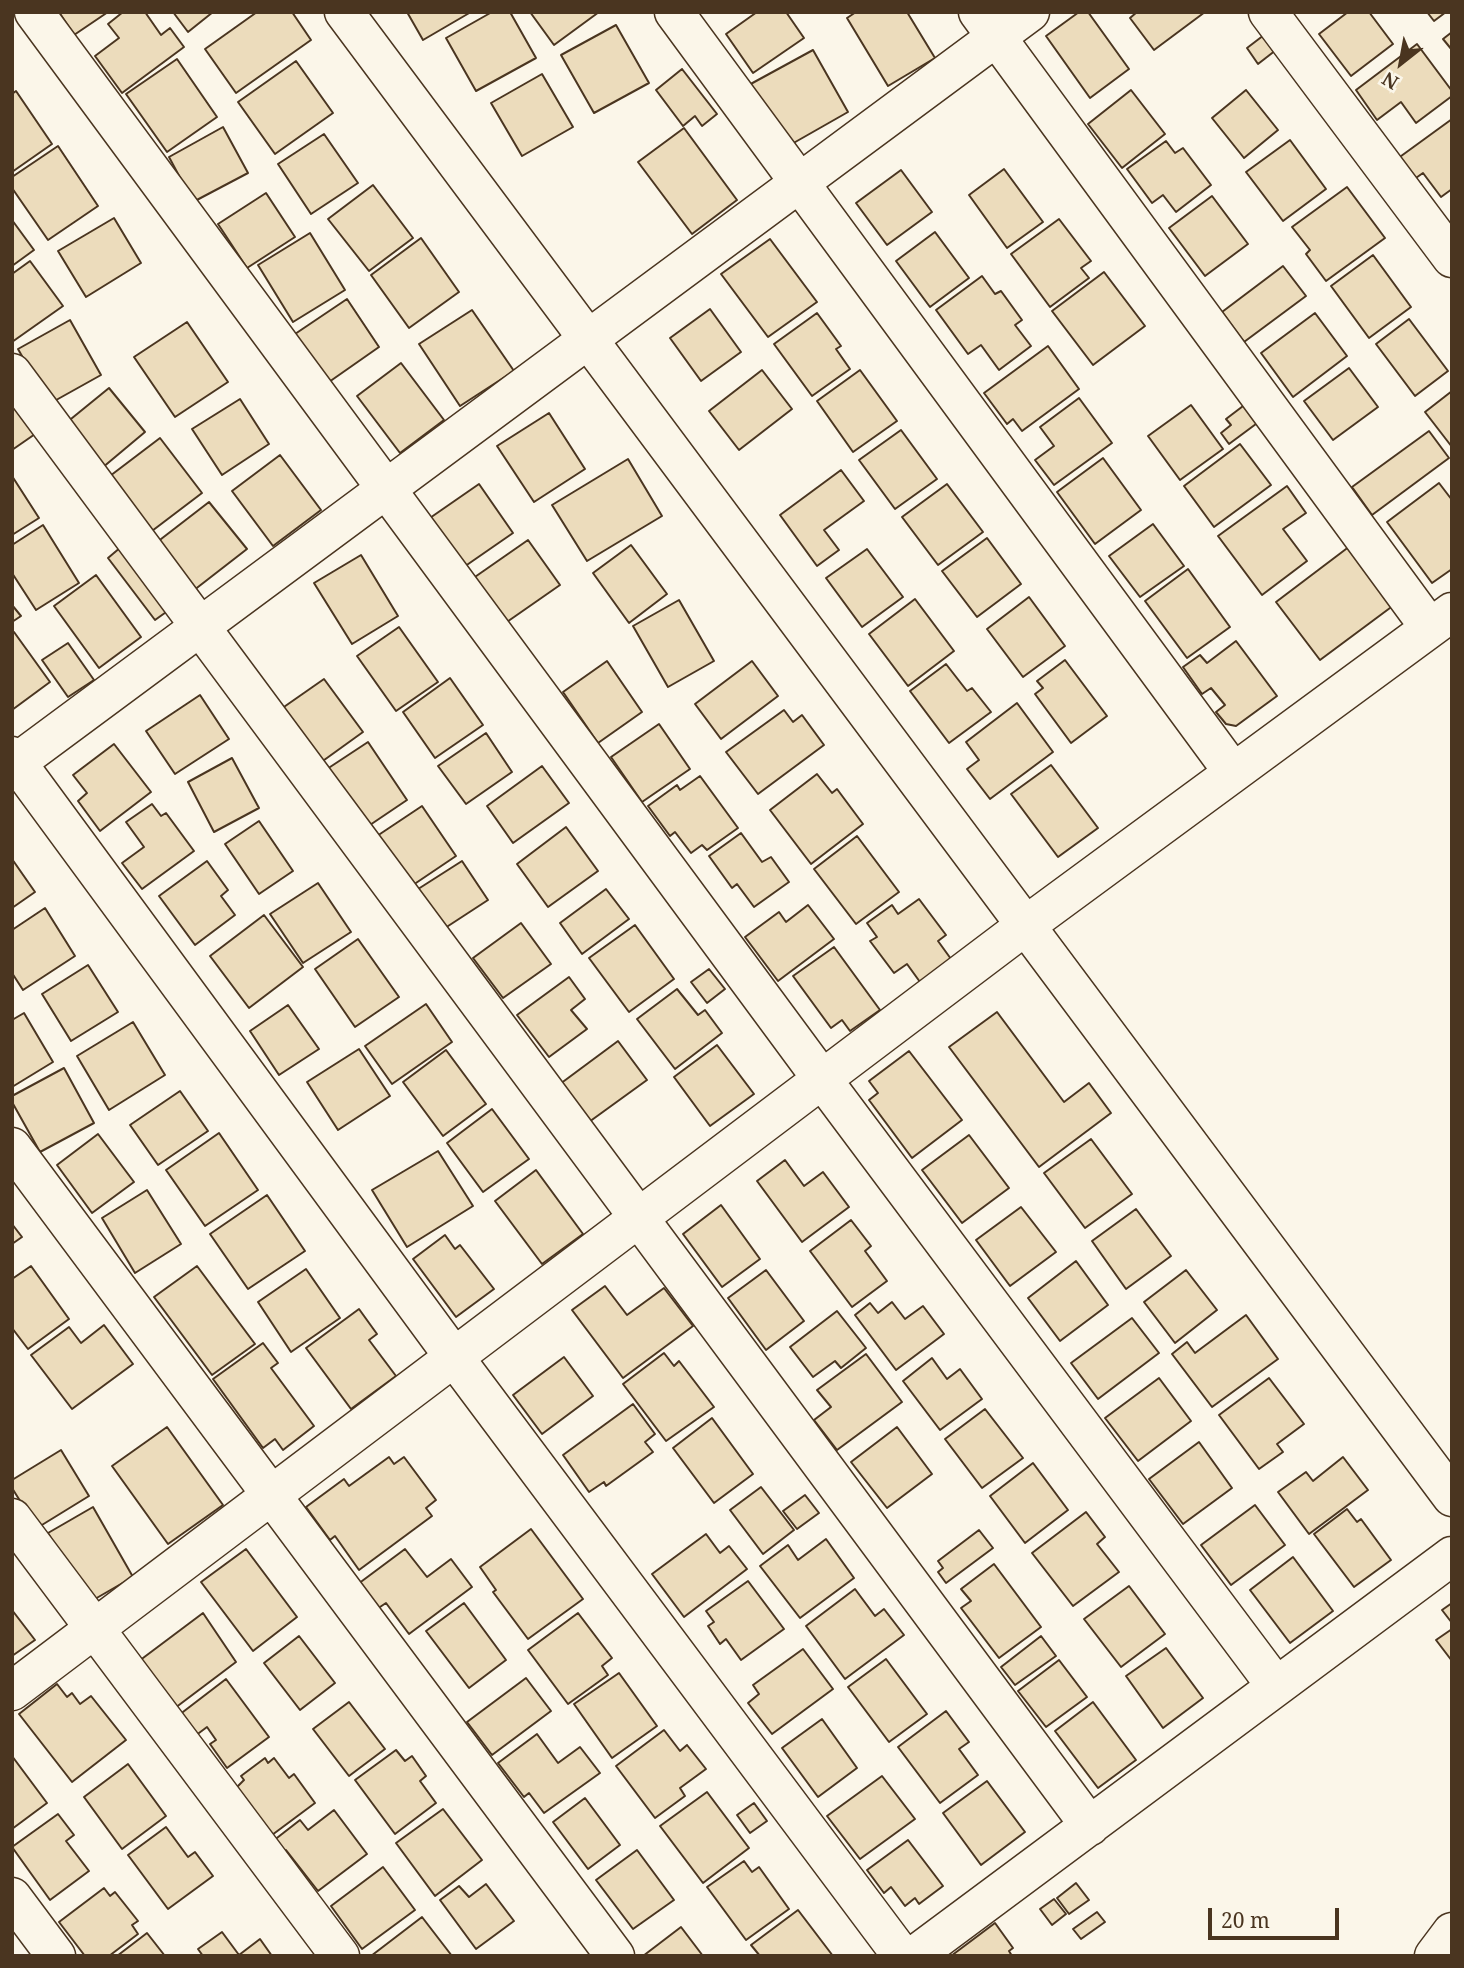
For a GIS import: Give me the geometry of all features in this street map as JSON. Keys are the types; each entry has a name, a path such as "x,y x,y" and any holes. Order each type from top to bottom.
{"street":[{"path":"34,12 822,1079 1276,1686"},
{"path":"344,12 1452,1497"},
{"path":"674,12 1233,772"},
{"path":"902,1956 14,762 201,627 800,183 987,25 1030,12"},
{"path":"1268,12 1452,258"},
{"path":"12,1691 1025,926 1441,620 987,25"},
{"path":"12,373 1090,1826"},
{"path":"12,1147 615,1956"},
{"path":"12,1517 340,1956"},
{"path":"915,1956 1452,1556"},
{"path":"12,1897 56,1956"},
{"path":"1434,1956 1452,1932"}],"building":[{"path":"59,12 108,12 74,35"},
{"path":"123,12 145,12 161,35 170,28 184,47 122,93 95,56 119,38 108,24"},
{"path":"173,12 213,12 188,32"},
{"path":"257,12 292,12 311,40 236,93 205,49"},
{"path":"407,12 471,12 423,40"},
{"path":"492,12 510,12 536,58 476,91 446,38"},
{"path":"530,12 599,12 554,45"},
{"path":"757,12 786,12 804,38 753,73 726,34"},
{"path":"856,12 907,12 935,58 888,86 847,18"},
{"path":"1079,12 1088,12 1129,69 1090,98 1046,36"},
{"path":"1137,12 1205,12 1154,50 1130,18"},
{"path":"1348,12 1369,12 1393,44 1351,76 1319,34"},
{"path":"1427,12 1446,12 1434,21"},
{"path":"616,25 649,83 594,113 561,55"},
{"path":"1452,32 1452,50 1443,39"},
{"path":"1264,35 1276,50 1258,64 1247,48"},
{"path":"1417,44 1452,91 1452,96 1416,123 1401,102 1377,120 1356,90"},
{"path":"813,50 848,112 783,149 747,86"},
{"path":"177,59 217,117 167,152 126,94"},
{"path":"296,61 333,113 275,154 238,102"},
{"path":"682,69 717,114 702,126 695,116 683,126 656,90"},
{"path":"542,74 573,127 522,156 491,103"},
{"path":"1131,90 1165,134 1122,168 1088,124"},
{"path":"1246,90 1278,130 1244,158 1212,118"},
{"path":"16,91 52,144 12,172 12,94"},
{"path":"1452,119 1452,189 1441,197 1423,173 1413,180 1397,159"},
{"path":"223,127 248,173 193,202 169,157"},
{"path":"684,128 737,200 692,234 638,162"},
{"path":"324,134 358,183 311,214 278,164"},
{"path":"1290,140 1326,189 1283,221 1246,172"},
{"path":"1166,141 1175,153 1183,148 1211,185 1176,212 1163,195 1152,203 1127,169"},
{"path":"58,146 98,206 48,240 12,188 12,177"},
{"path":"1004,169 1043,222 1007,248 969,195"},
{"path":"901,170 932,212 887,245 856,203"},
{"path":"373,185 413,238 369,271 328,219"},
{"path":"1347,187 1385,238 1326,281 1306,254 1310,250 1292,227"},
{"path":"266,193 295,237 247,268 218,224"},
{"path":"1212,196 1248,244 1205,276 1169,228"},
{"path":"114,218 141,263 86,297 58,251"},
{"path":"1059,219 1091,261 1081,268 1089,278 1050,307 1011,254"},
{"path":"12,220 34,250 12,266"},
{"path":"935,232 969,278 930,307 896,261"},
{"path":"310,233 345,290 293,322 258,265"},
{"path":"421,238 459,292 409,328 371,275"},
{"path":"770,239 817,302 768,337 721,274"},
{"path":"1373,255 1411,307 1369,338 1331,286"},
{"path":"30,261 63,306 12,342 12,274"},
{"path":"1283,266 1306,296 1244,342 1222,312"},
{"path":"1104,272 1145,326 1093,365 1052,311"},
{"path":"982,276 995,294 1001,291 1022,320 1015,325 1031,346 999,370 981,345 968,354 936,310"},
{"path":"347,299 379,347 329,382 295,334"},
{"path":"710,309 741,352 701,381 670,338"},
{"path":"472,310 514,371 460,406 419,344"},
{"path":"817,313 841,346 836,349 850,369 812,396 774,344"},
{"path":"1315,313 1347,356 1293,397 1261,353"},
{"path":"1409,319 1448,371 1415,396 1376,344"},
{"path":"70,320 101,375 49,404 18,349"},
{"path":"187,322 228,382 175,417 134,357"},
{"path":"1048,346 1079,389 1022,431 1013,419 1007,424 984,393"},
{"path":"401,363 444,420 400,453 357,396"},
{"path":"1349,368 1378,407 1333,440 1304,401"},
{"path":"762,370 792,409 739,450 709,411"},
{"path":"860,370 897,421 853,452 817,401"},
{"path":"109,388 145,432 102,468 66,423"},
{"path":"1452,391 1452,447 1425,412"},
{"path":"12,396 38,432 12,450"},
{"path":"1079,398 1112,443 1054,485 1035,460 1054,446 1040,427"},
{"path":"240,399 269,444 222,475 192,429"},
{"path":"1247,403 1260,421 1229,444 1221,433 1231,425 1226,419"},
{"path":"1191,405 1223,449 1180,480 1148,436"},
{"path":"549,413 585,469 534,502 497,446"},
{"path":"901,430 937,479 895,509 859,460"},
{"path":"1429,431 1449,458 1372,515 1352,487"},
{"path":"160,438 202,493 148,534 106,479"},
{"path":"1240,444 1271,485 1214,527 1184,486"},
{"path":"280,455 321,510 273,546 232,491"},
{"path":"1103,458 1141,510 1095,544 1057,492"},
{"path":"628,459 662,516 587,561 552,505"},
{"path":"841,470 864,501 824,530 839,550 817,566 780,515"},
{"path":"12,476 39,518 12,535"},
{"path":"1439,483 1452,500 1452,569 1432,583 1387,522"},
{"path":"479,484 513,533 461,569 427,520"},
{"path":"947,484 983,532 938,565 902,517"},
{"path":"1287,486 1306,513 1283,529 1307,561 1262,595 1218,536"},
{"path":"209,502 247,549 189,594 152,546"},
{"path":"1153,524 1184,566 1140,597 1109,556"},
{"path":"43,525 79,583 36,610 12,573 12,545"},
{"path":"987,538 1021,584 977,617 942,571"},
{"path":"528,540 560,585 504,624 472,579"},
{"path":"631,545 667,594 629,623 593,573"},
{"path":"1350,546 1394,605 1320,660 1276,602"},
{"path":"121,547 169,610 155,620 108,558"},
{"path":"867,549 903,597 862,627 826,578"},
{"path":"361,555 398,616 352,644 314,583"},
{"path":"1188,569 1230,627 1187,658 1145,601"},
{"path":"96,575 141,637 99,668 54,606"},
{"path":"1029,597 1065,646 1023,677 987,629"},
{"path":"915,599 954,651 908,686 869,634"},
{"path":"679,600 714,661 668,687 633,626"},
{"path":"12,605 21,616 12,622"},
{"path":"399,627 438,682 396,711 357,656"},
{"path":"14,632 50,682 12,710 12,633"},
{"path":"1236,641 1277,696 1236,726 1226,724 1216,712 1225,705 1211,688 1202,694 1183,667 1200,655 1207,663"},
{"path":"68,643 94,680 68,697 42,660"},
{"path":"1065,660 1107,716 1071,743 1035,694 1043,688 1037,681"},
{"path":"607,661 642,712 598,743 563,692"},
{"path":"752,661 778,696 721,739 695,704"},
{"path":"946,664 967,691 972,688 991,712 949,743 910,691"},
{"path":"450,678 483,725 435,758 403,712"},
{"path":"324,679 363,732 320,763 281,709"},
{"path":"200,695 229,739 175,774 146,731"},
{"path":"1017,703 1053,752 990,799 967,769 979,760 966,742"},
{"path":"784,710 793,722 802,715 824,745 758,794 726,752"},
{"path":"659,724 690,769 642,802 611,757"},
{"path":"486,733 512,772 466,804 438,766"},
{"path":"368,742 407,800 364,829 324,771"},
{"path":"114,744 151,792 100,831 78,801 87,793 73,775"},
{"path":"232,758 259,808 214,832 188,782"},
{"path":"1051,765 1098,828 1058,857 1011,794"},
{"path":"542,766 569,803 513,843 487,806"},
{"path":"817,774 832,793 837,789 863,824 811,864 770,810"},
{"path":"700,776 738,828 707,850 702,845 691,853 675,832 670,836 648,806 677,785 680,790"},
{"path":"152,804 161,816 166,813 194,851 142,889 122,863 144,847 126,822"},
{"path":"422,806 456,856 410,887 377,836"},
{"path":"259,821 293,871 259,894 225,844"},
{"path":"566,827 598,871 548,907 517,864"},
{"path":"741,833 762,862 771,857 789,882 754,907 737,884 732,888 709,856"},
{"path":"857,836 899,892 856,924 814,869"},
{"path":"12,859 35,892 12,908"},
{"path":"207,861 228,890 221,896 235,915 195,945 159,896"},
{"path":"462,861 488,900 442,930 415,891"},
{"path":"318,883 351,932 303,963 270,914"},
{"path":"606,889 629,919 582,954 560,923"},
{"path":"919,899 946,935 938,941 951,959 920,982 907,964 894,973 870,941 877,937 867,923 892,905 898,914"},
{"path":"808,905 834,939 778,981 745,937 779,912 786,922"},
{"path":"45,908 75,956 23,990 12,973 12,930"},
{"path":"264,915 303,967 249,1008 210,956"},
{"path":"521,923 551,964 503,998 473,958"},
{"path":"635,925 674,979 629,1012 589,958"},
{"path":"358,939 399,997 355,1027 315,969"},
{"path":"834,947 880,1010 850,1031 842,1020 831,1028 793,976"},
{"path":"88,965 118,1012 71,1041 42,994"},
{"path":"709,969 725,989 707,1003 691,982"},
{"path":"569,977 585,999 571,1010 587,1029 549,1057 517,1015"},
{"path":"677,989 698,1015 705,1010 722,1033 675,1069 637,1019"},
{"path":"426,1004 452,1042 392,1084 365,1046"},
{"path":"288,1005 319,1049 279,1075 250,1031"},
{"path":"997,1012 1064,1102 1089,1083 1111,1113 1039,1167 949,1047"},
{"path":"24,1013 53,1062 12,1087 12,1020"},
{"path":"133,1022 165,1075 109,1110 77,1056"},
{"path":"618,1041 647,1080 589,1122 560,1084"},
{"path":"717,1045 754,1094 710,1126 674,1077"},
{"path":"359,1049 390,1096 338,1130 307,1082"},
{"path":"446,1050 486,1104 443,1136 403,1082"},
{"path":"909,1051 962,1120 912,1158 869,1100 878,1093 869,1081"},
{"path":"64,1068 94,1123 40,1152 12,1102 12,1096"},
{"path":"180,1091 208,1131 158,1165 130,1125"},
{"path":"492,1109 529,1159 483,1192 447,1143"},
{"path":"219,1133 258,1190 205,1226 166,1170"},
{"path":"98,1134 134,1182 92,1213 57,1165"},
{"path":"969,1135 1009,1188 962,1223 922,1170"},
{"path":"1091,1139 1132,1194 1085,1228 1044,1173"},
{"path":"438,1151 473,1206 407,1247 372,1190"},
{"path":"785,1160 804,1186 823,1172 849,1207 802,1242 757,1181"},
{"path":"536,1170 583,1234 542,1264 495,1201"},
{"path":"147,1190 181,1244 135,1273 102,1218"},
{"path":"267,1195 305,1251 248,1289 210,1234"},
{"path":"721,1205 760,1259 722,1287 683,1234"},
{"path":"1021,1207 1056,1252 1010,1286 976,1240"},
{"path":"1136,1209 1171,1256 1126,1289 1092,1241"},
{"path":"851,1220 871,1246 865,1251 887,1281 852,1307 810,1251"},
{"path":"12,1224 22,1237 12,1244"},
{"path":"445,1235 455,1249 460,1245 494,1289 456,1317 413,1259"},
{"path":"1076,1261 1108,1305 1060,1341 1028,1298"},
{"path":"31,1266 69,1319 28,1349 12,1328 12,1279"},
{"path":"197,1266 255,1344 212,1375 154,1297"},
{"path":"306,1269 340,1318 291,1352 258,1302"},
{"path":"766,1270 804,1321 766,1350 728,1298"},
{"path":"1186,1270 1217,1310 1175,1343 1144,1302"},
{"path":"605,1286 627,1315 664,1288 693,1326 623,1378 572,1310"},
{"path":"892,1302 905,1319 923,1306 944,1334 896,1370 855,1315 870,1303 878,1313"},
{"path":"359,1309 377,1334 369,1340 396,1376 351,1409 306,1348"},
{"path":"837,1311 866,1348 841,1368 835,1361 813,1377 790,1347"},
{"path":"1246,1315 1278,1359 1212,1407 1172,1354 1187,1342 1195,1353"},
{"path":"1132,1318 1159,1353 1098,1399 1071,1363"},
{"path":"104,1325 133,1364 72,1409 31,1355 69,1327 81,1343"},
{"path":"263,1343 278,1363 271,1368 314,1426 283,1450 275,1439 263,1448 213,1379"},
{"path":"664,1353 674,1366 679,1361 714,1407 666,1441 623,1384"},
{"path":"866,1354 902,1402 837,1450 814,1420 831,1407 817,1390"},
{"path":"564,1357 593,1396 542,1434 513,1395"},
{"path":"932,1358 947,1379 960,1369 982,1399 940,1430 903,1381"},
{"path":"1159,1378 1191,1421 1138,1461 1105,1418"},
{"path":"1269,1378 1304,1424 1277,1444 1283,1452 1259,1469 1219,1415"},
{"path":"633,1404 655,1434 645,1442 653,1452 606,1486 604,1482 589,1492 563,1455"},
{"path":"985,1409 1023,1458 982,1488 945,1439"},
{"path":"712,1418 753,1474 714,1503 673,1448"},
{"path":"167,1427 223,1505 168,1544 112,1466"},
{"path":"897,1427 932,1474 887,1508 851,1462"},
{"path":"1199,1442 1232,1488 1183,1524 1149,1479"},
{"path":"61,1450 89,1496 37,1528 12,1488 12,1480"},
{"path":"389,1457 394,1464 404,1457 436,1500 426,1508 432,1516 359,1570 335,1536 330,1540 306,1507 344,1479 349,1486"},
{"path":"1343,1457 1368,1490 1309,1534 1278,1492 1306,1472 1313,1481"},
{"path":"1033,1463 1068,1510 1025,1543 990,1496"},
{"path":"761,1487 794,1530 763,1554 730,1510"},
{"path":"805,1495 819,1513 797,1529 783,1511"},
{"path":"1255,1505 1285,1545 1231,1585 1201,1545"},
{"path":"93,1507 133,1577 88,1603 48,1533"},
{"path":"1347,1509 1357,1522 1361,1519 1391,1560 1354,1587 1314,1534"},
{"path":"1086,1512 1105,1537 1097,1544 1119,1572 1073,1606 1032,1553"},
{"path":"531,1529 583,1599 528,1639 493,1592 496,1590 480,1567"},
{"path":"979,1530 993,1548 946,1583 938,1572 943,1568 938,1561"},
{"path":"706,1534 720,1553 729,1546 747,1569 684,1617 652,1574"},
{"path":"826,1539 854,1578 800,1618 760,1566 788,1545 798,1560"},
{"path":"246,1549 297,1617 253,1651 201,1582"},
{"path":"405,1549 427,1577 451,1559 472,1587 409,1634 386,1603 377,1609 358,1584"},
{"path":"1293,1557 1333,1611 1290,1643 1250,1590"},
{"path":"994,1564 1041,1627 999,1658 961,1608 971,1601 961,1589"},
{"path":"748,1581 784,1629 741,1660 726,1639 720,1644 708,1626 714,1622 706,1611"},
{"path":"1129,1586 1165,1634 1121,1667 1084,1619"},
{"path":"855,1589 875,1616 884,1609 904,1635 845,1679 806,1626"},
{"path":"464,1603 506,1660 469,1688 426,1631"},
{"path":"1452,1603 1452,1623 1442,1610"},
{"path":"12,1610 35,1640 12,1656"},
{"path":"203,1613 236,1662 175,1708 139,1661"},
{"path":"578,1613 612,1658 602,1666 608,1675 568,1704 528,1650"},
{"path":"1452,1629 1452,1661 1436,1640"},
{"path":"299,1636 335,1683 300,1710 264,1663"},
{"path":"1041,1636 1056,1656 1015,1685 1001,1667"},
{"path":"1166,1648 1203,1698 1163,1728 1126,1676"},
{"path":"803,1649 833,1689 772,1734 748,1703 759,1694 753,1685"},
{"path":"886,1659 927,1714 889,1742 848,1687"},
{"path":"1059,1660 1087,1697 1046,1727 1018,1691"},
{"path":"619,1673 657,1726 612,1758 574,1704"},
{"path":"526,1678 551,1711 492,1755 467,1722"},
{"path":"226,1679 269,1737 227,1768 210,1744 216,1740 207,1727 195,1736 179,1715"},
{"path":"57,1684 67,1697 72,1693 80,1704 91,1696 126,1740 72,1782 19,1714"},
{"path":"349,1702 385,1749 349,1776 313,1729"},
{"path":"1093,1702 1136,1760 1098,1788 1055,1731"},
{"path":"946,1711 969,1742 959,1749 978,1775 940,1803 898,1747"},
{"path":"822,1719 857,1768 818,1797 782,1748"},
{"path":"664,1730 680,1751 687,1745 706,1769 680,1788 685,1796 655,1818 616,1766"},
{"path":"537,1734 558,1763 580,1747 600,1773 544,1813 529,1793 524,1797 498,1763"},
{"path":"396,1750 405,1761 412,1756 426,1776 420,1781 436,1803 395,1834 355,1780"},
{"path":"12,1756 47,1803 12,1829"},
{"path":"265,1758 268,1763 274,1758 289,1778 294,1774 315,1803 272,1835 237,1787 244,1780 241,1776"},
{"path":"128,1764 166,1816 122,1849 84,1797"},
{"path":"882,1776 915,1819 860,1859 827,1816"},
{"path":"987,1781 1025,1832 981,1865 943,1813"},
{"path":"707,1792 749,1848 703,1883 660,1826"},
{"path":"585,1798 620,1845 588,1869 553,1822"},
{"path":"754,1803 767,1821 750,1833 737,1815"},
{"path":"443,1809 482,1860 435,1896 396,1843"},
{"path":"334,1810 367,1854 318,1891 286,1850 282,1854 273,1841 300,1820 308,1830"},
{"path":"58,1814 74,1835 66,1841 89,1871 50,1900 12,1847"},
{"path":"166,1827 188,1857 195,1852 213,1876 168,1909 128,1855"},
{"path":"908,1840 943,1886 919,1904 915,1898 905,1906 891,1887 884,1893 867,1870"},
{"path":"637,1850 674,1900 633,1929 596,1880"},
{"path":"744,1861 752,1872 759,1867 789,1909 746,1940 707,1887"},
{"path":"383,1867 415,1910 362,1949 331,1906"},
{"path":"1076,1883 1089,1900 1069,1914 1057,1898"},
{"path":"486,1884 514,1921 476,1949 440,1900 459,1886 469,1897"},
{"path":"104,1888 110,1896 115,1892 138,1921 132,1925 138,1934 109,1956 85,1956 59,1922"},
{"path":"1054,1899 1066,1914 1052,1925 1040,1909"},
{"path":"798,1910 833,1956 760,1956 751,1945"},
{"path":"1097,1912 1105,1922 1081,1939 1073,1929"},
{"path":"422,1917 452,1956 371,1956"},
{"path":"995,1923 1013,1948 1009,1951 1012,1956 951,1956"},
{"path":"681,1927 703,1956 643,1956"},
{"path":"222,1932 239,1955 260,1939 272,1956 203,1956 198,1949"},
{"path":"147,1933 165,1956 117,1956"}]}
